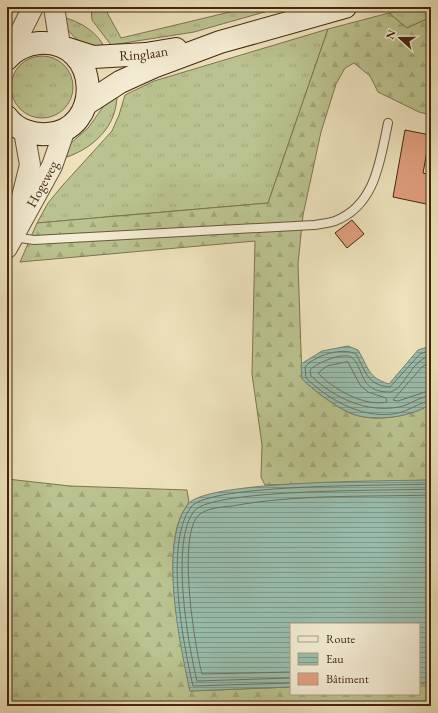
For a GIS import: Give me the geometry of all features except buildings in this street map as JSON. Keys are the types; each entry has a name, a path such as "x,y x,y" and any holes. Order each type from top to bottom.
{"main road":[{"name":"Ringlaan","path":"86,104 127,79 153,67 220,42 345,7"},
{"name":"Ringlaan","path":"8,58 19,48 32,43 46,42 93,57 146,54 220,42"},
{"name":"Ringlaan","path":"12,123 38,135 52,134 66,129 78,119 86,104 89,83 82,63 63,47"}],"street":[{"path":"8,58 32,7"},
{"path":"54,7 63,47"},
{"name":"Hogeweg","path":"10,243 30,165 12,123"},
{"name":"Hogeweg","path":"10,243 52,166 66,129"}],"lane":[{"path":"10,243 34,240 314,225 335,221 353,212 364,200 374,182 388,123"}],"green space":[{"path":"91,7 104,7 121,38 251,7 282,7 194,32 111,45 92,20"},
{"path":"406,7 431,7 431,17 407,28 389,13"},
{"path":"389,13 407,28 431,17 431,115 419,112 378,92 370,76 354,63 345,68 336,84 321,132 303,215 298,264 302,379 331,402 350,413 359,416 370,418 392,417 423,409 431,404 431,480 265,485 261,477 262,445 252,374 255,241 20,262 37,223 268,203 328,29"},
{"path":"61,17 76,21 88,29 104,45 107,52 85,44 74,37 69,32"},
{"path":"328,29 268,203 37,223 48,203 112,131 125,95 154,81"},
{"path":"42,56 54,58 64,65 71,75 73,87 71,99 64,109 54,116 42,118 30,116 20,109 13,99 11,87 13,75 20,65 30,58"},
{"path":"117,93 113,116 101,135 83,150 61,159 69,145 88,128 108,100"},
{"path":"7,479 70,486 187,490 189,502 180,518 175,536 173,580 178,628 190,691 290,687 290,695 420,695 420,683 431,682 431,706 7,706"}],"water":[{"path":"348,346 358,350 372,375 389,384 418,350 431,346 431,404 423,409 392,417 370,418 359,416 344,410 331,402 302,379 301,364 322,351"},
{"path":"431,480 431,682 420,683 420,623 290,623 290,687 190,691 177,622 173,568 174,543 179,521 188,504 202,496 229,490 302,483"}]}
